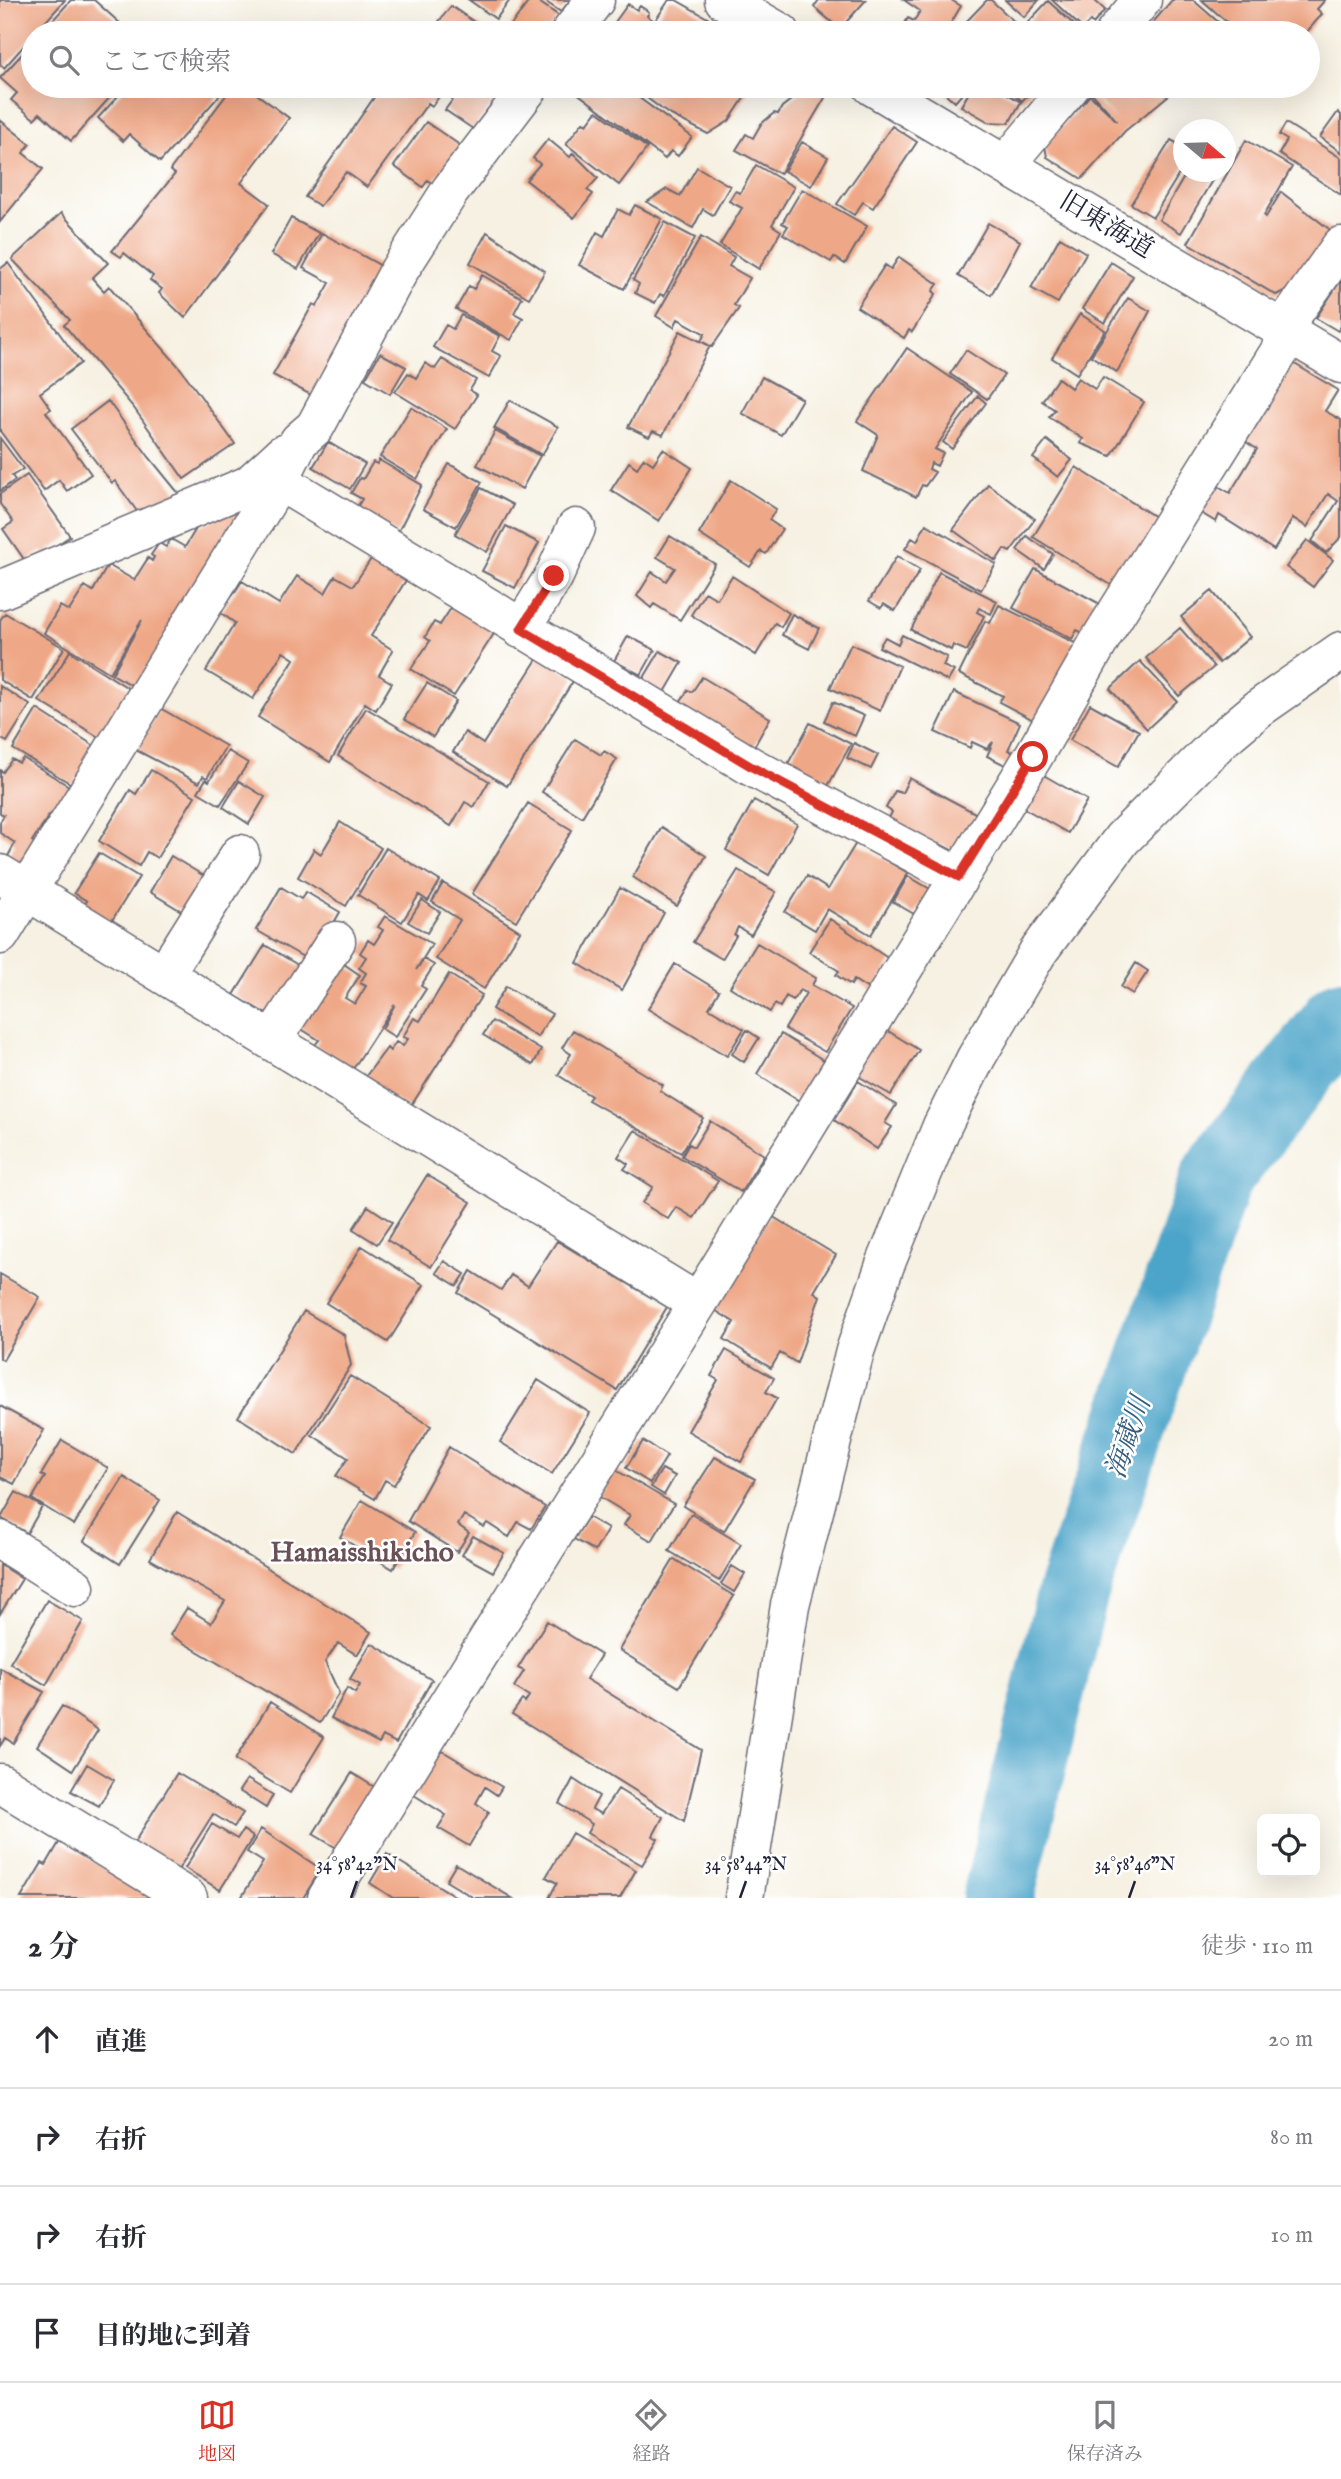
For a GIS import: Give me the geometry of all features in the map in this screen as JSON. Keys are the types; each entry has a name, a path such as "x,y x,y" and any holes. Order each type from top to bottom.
{"street":[{"path":"579,21 596,0"},
{"path":"724,0 760,21"},
{"path":"1125,21 1142,0"},
{"path":"0,590 249,485 315,427 400,269 450,191 521,98"},
{"name":"旧東海道","path":"893,98 1341,364"},
{"path":"1006,164 1061,98"},
{"path":"327,1898 698,1303 1033,757 1104,634 1341,246"},
{"path":"0,935 13,883 279,481 299,440"},
{"path":"279,481 752,767 959,877"},
{"path":"521,629 554,576 576,528"},
{"path":"744,1898 790,1605 855,1350 889,1253 942,1126 976,1058 1038,952 1122,839 1221,740 1258,709 1341,651"},
{"path":"164,975 240,854"},
{"path":"13,883 698,1303"},
{"path":"272,1040 336,941"},
{"path":"0,1540 75,1587"},
{"path":"0,1783 188,1898"}],"building":[{"path":"0,0 65,0 46,21 21,21 21,49 4,68 0,64"},
{"path":"71,0 94,0 118,21 52,21"},
{"path":"469,0 510,0 496,19"},
{"path":"530,0 536,0 559,16 555,21 514,21"},
{"path":"543,0 570,0 561,12"},
{"path":"669,0 676,0 713,21 655,21"},
{"path":"819,0 866,0 847,21 831,21 814,7"},
{"path":"904,0 951,0 961,6 952,21 914,21 920,11"},
{"path":"987,0 991,0 1014,21 967,21"},
{"path":"1005,0 1039,0 1024,17"},
{"path":"1052,0 1094,0 1105,10 1096,21 1074,21"},
{"path":"1172,0 1193,0 1217,21 1154,21"},
{"path":"1202,0 1325,0 1317,9 1322,14 1316,21 1226,21"},
{"path":"1048,1 1070,21 1029,21"},
{"path":"628,4 637,10 640,6 649,12 647,16 653,20 652,21 616,21"},
{"path":"451,6 473,21 439,21"},
{"path":"21,55 21,98 109,98 71,141 40,113 34,119 11,100 17,93 0,78"},
{"path":"116,98 217,98 160,162 129,134 123,141 98,118"},
{"path":"224,98 262,98 289,118 241,183 269,204 185,318 159,293 162,289 150,280 153,276 124,253 121,257 112,251 175,174 170,170"},
{"path":"374,98 438,98 432,106 428,103 367,187 346,172 320,206 305,197"},
{"path":"454,98 497,98 473,129 445,110"},
{"path":"584,98 639,98 692,137 678,156 671,151 665,159"},
{"path":"647,98 744,98 729,121 708,134 667,113"},
{"path":"794,98 825,98 780,174 736,150 746,134 753,138 761,124 774,113 778,114"},
{"path":"966,98 1014,98 1021,102 1009,123 989,122 961,106"},
{"path":"1087,98 1093,98 1117,121 1096,98 1165,98 1125,131 1082,179 1047,157 1045,146"},
{"path":"597,111 647,148 619,185 566,144 583,122 587,124"},
{"path":"1338,112 1341,115 1341,152 1320,137"},
{"path":"0,120 30,144 23,153 43,169 0,222"},
{"path":"426,122 461,146 432,183 428,180 423,187 394,166"},
{"path":"1286,123 1341,158 1341,195 1279,154 1287,140 1279,135"},
{"path":"892,126 917,142 873,208 863,202 854,215 837,204"},
{"path":"548,139 570,157 573,153 598,178 587,190 593,194 574,218 526,180 540,164 533,158"},
{"path":"1171,140 1173,141 1174,182 1153,217 1131,204"},
{"path":"1246,140 1292,167 1264,215 1266,217 1281,192 1333,232 1302,282 1276,295 1188,243 1222,182 1236,182 1236,158"},
{"path":"802,142 828,157 811,186 784,171"},
{"path":"756,165 794,187 772,225 781,231 759,269 720,245 742,208 729,201 735,191 740,193"},
{"path":"697,167 730,186 713,215 703,209 693,228 647,202 667,189 680,196"},
{"path":"1181,182 1211,182 1181,233 1159,220"},
{"path":"802,189 867,226 845,264 834,257 831,262 783,234 788,226 782,223"},
{"path":"635,205 662,219 624,289 579,265 597,232 604,236 618,209 629,215"},
{"path":"61,213 108,263 92,278 104,291 109,286 181,369 235,444 184,479 134,408 64,325 70,320 12,259"},
{"path":"291,218 319,233 298,269 271,254"},
{"path":"665,222 695,238 664,296 660,294 655,303 635,293 639,284 633,280"},
{"path":"988,223 1020,241 991,295 958,276"},
{"path":"487,232 545,271 529,298 470,263"},
{"path":"322,233 383,267 311,395 273,375 313,304 317,306 330,283 303,268"},
{"path":"701,237 734,257 729,266 750,278 734,305 739,308 712,347 701,341 705,334 678,319 674,327 656,316"},
{"path":"1060,237 1086,253 1058,303 1031,288"},
{"path":"899,257 938,284 933,291 936,294 912,332 909,330 904,338 857,307 885,265 891,269"},
{"path":"1111,262 1133,276 1105,323 1082,309"},
{"path":"8,263 81,363 40,393 51,409 46,412 91,474 67,491 59,480 44,491 0,431 0,269"},
{"path":"482,275 522,298 514,313 523,318 511,340 456,309 469,286 474,289"},
{"path":"1341,280 1341,326 1338,331 1316,318"},
{"path":"1128,298 1150,311 1117,372 1091,356"},
{"path":"1080,314 1105,330 1077,374 1052,358"},
{"path":"461,315 500,336 492,351 501,356 489,378 433,347 446,325 453,329"},
{"path":"680,331 710,346 663,435 653,431 649,437 628,427"},
{"path":"907,348 972,392 935,449 943,453 937,466 931,463 929,469 935,472 925,486 922,485 916,497 863,471 878,435 857,421"},
{"path":"966,350 1004,375 987,399 950,374"},
{"path":"380,353 406,367 390,394 365,379"},
{"path":"442,359 476,380 470,390 477,395 455,429 395,392 408,373 416,378 425,363 435,369"},
{"path":"1293,363 1338,390 1325,411 1341,420 1341,537 1326,553 1312,541 1338,501 1328,494 1307,527 1293,518 1274,550 1219,515 1216,522 1196,510 1213,483 1230,493 1257,449 1246,442"},
{"path":"762,377 802,399 781,435 742,413"},
{"path":"1103,377 1144,402 1111,456 1080,443 1083,439 1049,417 1055,410 1042,401 1058,378 1071,388 1078,378 1095,389"},
{"path":"978,396 986,403 952,449 943,442"},
{"path":"510,400 558,427 542,455 494,428"},
{"path":"108,401 180,495 139,514 115,481 112,483 71,429"},
{"path":"411,407 447,429 417,479 380,457"},
{"path":"495,431 540,456 522,489 477,465"},
{"path":"0,438 23,469 12,476 15,480 0,491"},
{"path":"1047,440 1072,460 1058,477 1033,458"},
{"path":"328,442 365,464 350,489 313,467"},
{"path":"663,449 692,468 659,521 611,490 629,462 637,468 644,458 653,464"},
{"path":"379,460 422,485 397,534 356,509 362,499 351,493 373,462 377,464"},
{"path":"449,464 482,482 456,527 423,509"},
{"path":"1076,467 1160,520 1116,588 1033,537"},
{"path":"27,475 70,536 44,554 42,551 26,562 3,529 13,522 0,504 0,494"},
{"path":"731,480 776,509 769,520 782,529 766,554 761,551 750,567 699,534"},
{"path":"988,484 1035,519 1010,552 1004,549 996,561 953,530"},
{"path":"481,488 513,505 487,552 455,534"},
{"path":"242,507 135,687 112,674 142,620 110,673 44,633 60,606 69,611 85,586 93,591 108,565 134,580 148,558 152,561 154,557 151,555 159,543 166,547 171,539 185,547 197,527"},
{"path":"926,524 996,564 981,590 905,549 912,538 917,541"},
{"path":"506,526 539,543 515,588 482,571"},
{"path":"670,536 715,564 680,620 654,604 651,608 637,596 652,572 666,581 675,568 657,557"},
{"path":"1027,536 1053,554 1044,569 1017,550"},
{"path":"1307,540 1333,560 1313,587 1286,567"},
{"path":"373,556 408,577 371,636 393,650 379,675 392,683 376,710 365,703 330,762 258,717 294,659 283,652 253,699 206,671 235,623 221,613 242,581 279,604 297,576 325,593 335,576 353,586"},
{"path":"897,556 920,570 895,611 884,604 881,608 869,601"},
{"path":"1035,569 1100,604 1083,633 1077,630 1072,639 1013,608"},
{"path":"939,572 997,601 991,614 979,608 977,612 984,616 967,651 953,645 951,650 911,630"},
{"path":"732,576 789,613 781,627 775,623 756,655 691,615 705,592 717,599"},
{"path":"1212,591 1250,637 1219,663 1181,617"},
{"path":"453,605 495,632 454,696 411,669 430,641 425,637 434,622 440,625"},
{"path":"999,605 1079,645 1039,723 999,702 1003,696 959,674 985,621 990,623"},
{"path":"5,613 64,648 33,700 0,680 0,620"},
{"path":"792,614 819,628 809,649 782,635"},
{"path":"1180,628 1214,667 1179,696 1146,658"},
{"path":"902,635 947,657 943,666 954,671 948,681 879,647 885,637 898,644"},
{"path":"628,636 655,650 641,675 614,661"},
{"path":"851,644 900,666 880,711 830,688"},
{"path":"70,651 131,690 102,739 39,701"},
{"path":"660,651 682,663 661,699 639,686"},
{"path":"539,656 575,678 507,786 453,752 465,732 483,744"},
{"path":"1140,661 1177,701 1147,729 1110,689"},
{"path":"702,677 770,718 750,754 676,708 688,690 692,692"},
{"path":"427,683 456,701 433,737 404,719"},
{"path":"0,686 30,705 7,742 0,738"},
{"path":"954,692 1020,723 1008,750 1018,755 1011,768 987,756 993,742 987,749 972,742 970,748 935,732"},
{"path":"833,702 864,716 855,736 824,721"},
{"path":"1090,704 1139,731 1118,767 1070,740"},
{"path":"160,708 226,746 207,778 203,776 199,783 136,750"},
{"path":"366,708 489,781 474,807 465,802 451,826 338,756"},
{"path":"37,709 96,747 73,785 13,749"},
{"path":"810,723 851,744 823,795 783,773"},
{"path":"575,739 601,755 604,751 617,759 582,817 542,792"},
{"path":"854,743 878,755 871,769 847,758"},
{"path":"228,751 248,763 220,805 198,792 206,779 209,781"},
{"path":"23,758 72,788 54,816 50,814 32,841 38,844 21,869 6,860 15,843 0,833 0,822 4,815 0,813 0,770 3,772 12,759 19,763"},
{"path":"151,770 195,796 157,858 147,852 139,866 99,841 130,790 136,794"},
{"path":"1040,773 1087,800 1068,833 1020,806"},
{"path":"909,778 977,814 957,853 940,844 936,851 886,824 892,812 886,808 895,791 902,793"},
{"path":"239,781 265,797 249,824 223,807"},
{"path":"754,800 797,824 769,875 726,850"},
{"path":"528,803 572,830 516,921 472,894"},
{"path":"340,822 381,848 346,906 298,877 314,849 321,854"},
{"path":"662,827 706,856 677,906 633,877"},
{"path":"856,843 908,873 871,935 827,909 815,930 785,912 807,876 828,889"},
{"path":"386,848 440,881 428,901 419,895 402,922 358,895"},
{"path":"99,853 139,877 111,922 83,906 87,901 74,893"},
{"path":"171,856 204,876 183,912 150,892"},
{"path":"738,870 776,892 751,935 738,927 734,935 736,936 722,959 693,942"},
{"path":"908,876 930,889 914,914 893,902"},
{"path":"443,883 520,931 484,989 436,959 460,920 432,902"},
{"path":"281,887 301,899 306,892 340,912 312,962 256,930"},
{"path":"620,888 664,913 622,990 577,963"},
{"path":"422,900 440,912 427,933 408,922"},
{"path":"385,916 432,944 416,970 424,959 434,965 421,986 426,989 395,1037 382,1029 395,1004 351,1072 324,1055 326,1052 315,1045 319,1040 293,1024 335,958 360,975 345,998 355,1004 366,986 360,983 366,973 359,968 366,957 360,953 368,940 374,944 383,930 378,927"},
{"path":"830,919 892,961 873,992 854,980 851,985 836,975 839,971 809,952"},
{"path":"757,943 816,978 812,985 852,1008 825,1052 785,1029 806,993 800,990 793,1000 786,996 780,1007 775,1004 770,1012 730,987"},
{"path":"265,945 306,970 276,1020 234,995"},
{"path":"1136,963 1148,971 1133,994 1121,987"},
{"path":"675,964 719,991 709,1008 744,1029 727,1056 648,1009"},
{"path":"449,974 482,995 409,1109 363,1080 387,1048 390,1051 396,1042 403,1046 408,1039 403,1037 414,1018 420,1021"},
{"path":"506,986 552,1014 537,1037 492,1009"},
{"path":"492,1021 541,1050 533,1065 483,1035"},
{"path":"880,1026 919,1050 891,1095 853,1073"},
{"path":"573,1030 663,1085 660,1091 703,1118 681,1153 588,1100 591,1096 558,1075 571,1054 562,1048"},
{"path":"747,1030 759,1038 744,1062 732,1054"},
{"path":"781,1034 830,1064 804,1104 757,1074"},
{"path":"858,1081 896,1105 885,1123 892,1127 877,1149 834,1120"},
{"path":"710,1121 764,1155 741,1192 682,1156 689,1144 694,1147"},
{"path":"635,1130 718,1181 694,1218 676,1207 668,1219 642,1203 653,1187 624,1169 628,1164 618,1157"},
{"path":"427,1175 471,1202 431,1267 387,1240"},
{"path":"368,1206 392,1222 377,1244 353,1229"},
{"path":"770,1215 836,1255 814,1292 820,1296 797,1363 780,1353 771,1368 724,1339 734,1322 713,1309"},
{"path":"557,1241 667,1307 617,1390 458,1293 471,1271 501,1290 511,1275 528,1286"},
{"path":"362,1246 424,1285 388,1342 326,1303"},
{"path":"444,1261 465,1274 457,1286 436,1273"},
{"path":"0,1274 40,1297 3,1360 0,1358"},
{"path":"304,1311 344,1335 351,1365 296,1454 238,1417"},
{"path":"726,1350 774,1378 766,1392 777,1398 741,1462 688,1431 718,1380 711,1376"},
{"path":"350,1376 431,1426 394,1485 385,1480 375,1499 336,1476 348,1458 312,1435"},
{"path":"538,1380 590,1413 552,1474 500,1442"},
{"path":"0,1406 44,1430 14,1484 0,1477"},
{"path":"62,1440 108,1468 74,1525 32,1499 45,1477 41,1475"},
{"path":"643,1441 667,1456 650,1483 626,1468"},
{"path":"449,1447 545,1507 531,1529 518,1522 509,1537 487,1523 484,1527 464,1515 458,1525 469,1533 457,1552 408,1521"},
{"path":"715,1457 755,1479 724,1531 683,1506"},
{"path":"614,1469 674,1504 652,1541 624,1525 630,1515 598,1496"},
{"path":"662,1469 675,1476 664,1495 651,1487"},
{"path":"124,1477 160,1500 120,1564 84,1541"},
{"path":"16,1492 42,1507 27,1533 1,1518"},
{"path":"362,1500 415,1532 393,1569 340,1537"},
{"path":"177,1512 371,1632 357,1655 338,1643 325,1662 339,1693 320,1723 170,1635 187,1608 211,1623 225,1601 150,1559"},
{"path":"691,1514 741,1544 719,1581 669,1551"},
{"path":"588,1517 608,1529 595,1551 574,1539"},
{"path":"473,1536 504,1553 493,1572 462,1555"},
{"path":"674,1559 734,1596 679,1687 619,1650"},
{"path":"0,1565 22,1579 0,1614"},
{"path":"732,1566 745,1574 734,1592 721,1584"},
{"path":"47,1600 83,1621 46,1685 10,1663"},
{"path":"547,1621 601,1655 586,1679 701,1750 684,1821 512,1714 522,1700 525,1702 529,1696 514,1687 524,1671 518,1668"},
{"path":"371,1643 432,1680 396,1743 383,1736 379,1743 331,1718 347,1688 355,1693 360,1685 350,1679"},
{"path":"0,1668 44,1692 13,1743 5,1738 0,1746"},
{"path":"270,1702 324,1737 290,1793 235,1760"},
{"path":"62,1706 98,1730 73,1770 37,1746"},
{"path":"441,1750 502,1787 497,1795 485,1787 476,1803 489,1812 469,1846 438,1828 446,1815 414,1795"},
{"path":"87,1764 114,1780 99,1806 71,1791"},
{"path":"177,1773 243,1813 234,1827 213,1814 178,1870 134,1843"},
{"path":"352,1773 379,1790 340,1850 313,1834"},
{"path":"247,1779 273,1795 266,1808 239,1791"},
{"path":"573,1779 599,1796 592,1809 601,1814 618,1789 663,1817 653,1836 658,1839 642,1865 587,1833 592,1824 560,1804"},
{"path":"212,1824 237,1839 243,1830 253,1837 220,1890 185,1868"},
{"path":"261,1829 321,1869 303,1898 241,1898 263,1862 247,1852"},
{"path":"572,1833 636,1870 620,1898 549,1898 557,1883 546,1877"},
{"path":"60,1841 153,1898 21,1898 42,1863 46,1865"},
{"path":"387,1854 458,1898 393,1898 370,1883"},
{"path":"456,1864 512,1898 474,1898 446,1881"}],"waterway":[{"name":"海蔵川","path":"998,1898 1073,1592 1216,1178 1341,1016"}],"district":[{"name":"Hamaisshikicho","path":"362,1551"}],"route":[{"path":"554,576 521,629 752,767 959,877 1033,757"}]}
